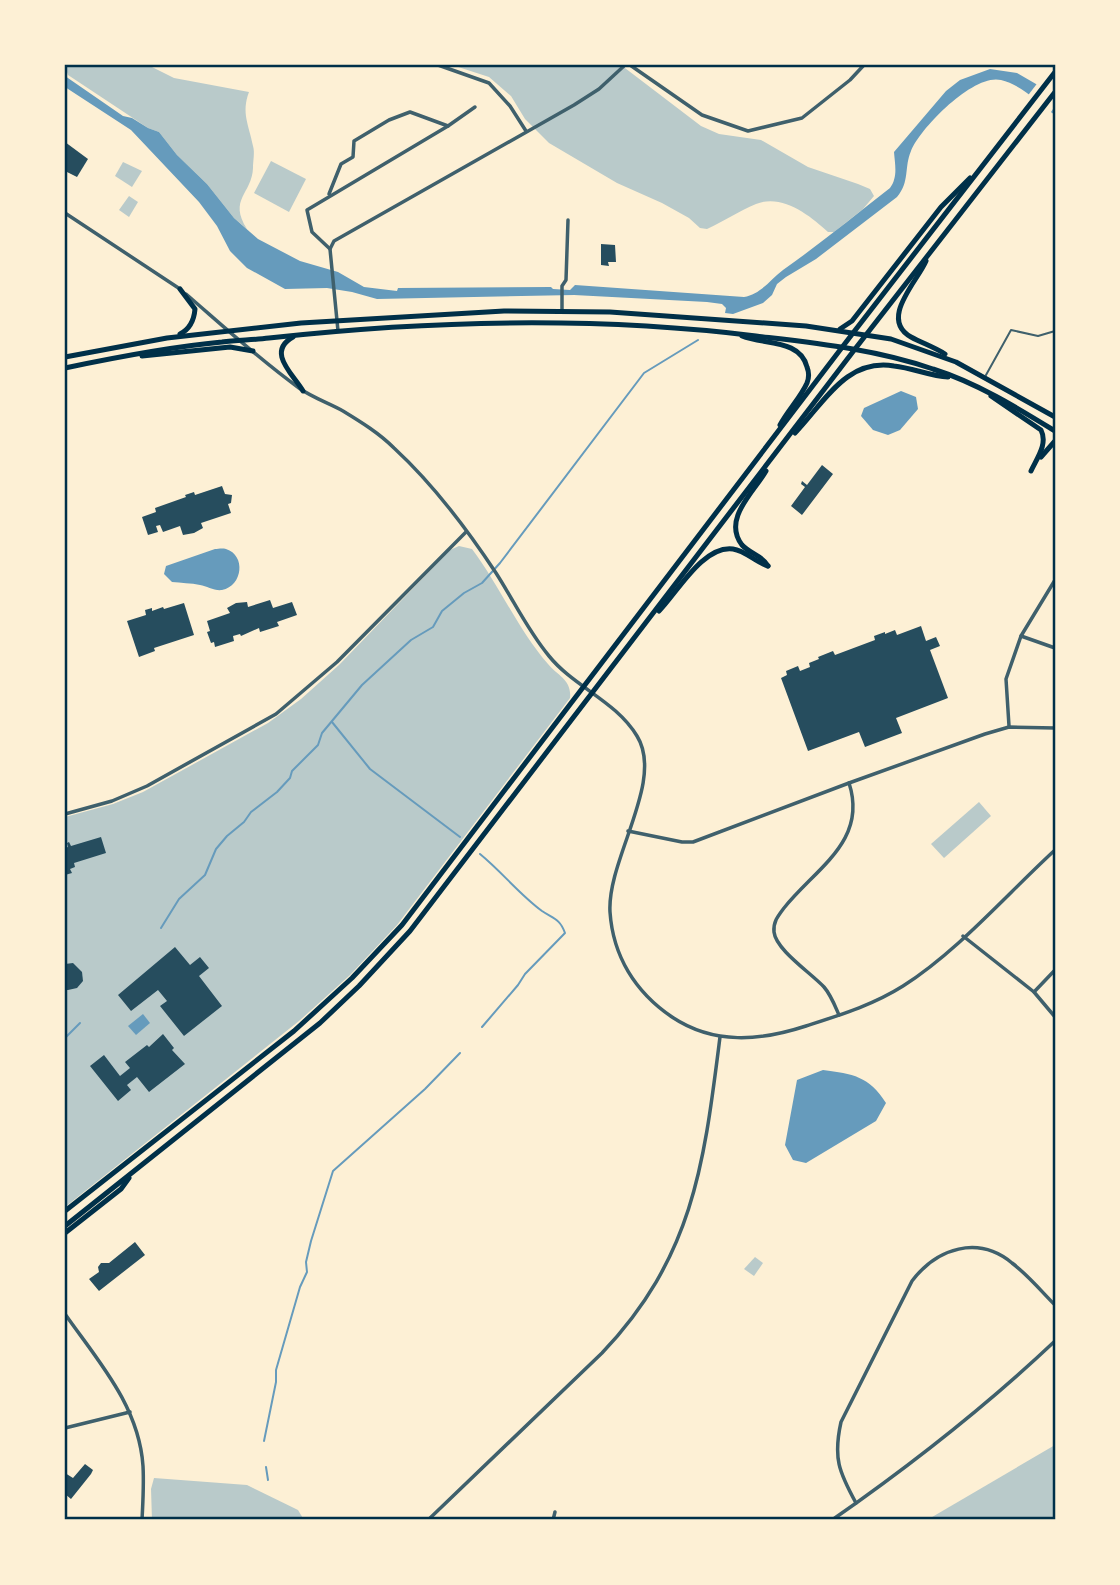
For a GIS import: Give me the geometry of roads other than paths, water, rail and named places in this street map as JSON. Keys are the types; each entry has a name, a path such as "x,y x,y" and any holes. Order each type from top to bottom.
{"highway":[{"path":"65,1211 294,1031 352,978 423,898 853,332 1055,72"},
{"path":"65,1226 320,1023 386,959 452,879 855,349 1055,93"},
{"path":"837,330 852,321 941,207 989,158"},
{"path":"932,250 900,306 899,323 908,336 933,346 956,362"},
{"path":"167,338 187,330 195,316 195,309 180,289"},
{"path":"65,356 167,338 337,320 504,311 610,312 837,330 906,343 986,376 1055,417"},
{"path":"65,368 114,358 338,331 494,321 671,326 843,347 898,358 980,387 1055,431"},
{"path":"736,333 755,342 789,346 800,352 805,360 809,376 807,384 787,410 775,435"},
{"path":"296,335 285,343 281,361 303,391"},
{"path":"114,358 230,347 253,351"},
{"path":"644,625 673,597 703,559 712,554 724,549 736,550 768,566 764,559 741,544 736,518 777,452 845,377 864,367 891,365 935,376 955,377"},
{"path":"980,387 1006,408 1041,430 1044,445 1031,471 1055,441"},
{"path":"65,1233 121,1189 137,1168"}],"street":[{"path":"438,65 489,83 510,106 526,131"},
{"path":"338,331 330,249 334,241 599,89 628,65 702,115 748,131 802,118 850,80 864,65"},
{"path":"330,249 312,232 307,210 475,107"},
{"path":"329,196 341,164 353,157 354,141 389,120 410,112 447,126"},
{"path":"65,213 180,289 303,391 342,410 393,446 466,531 550,657 627,721 644,752 644,782 614,873 610,900 612,932 623,962 636,985 657,1007 683,1024 720,1037 759,1038 871,1003 902,987 934,963 1055,850"},
{"path":"562,311 568,220"},
{"path":"65,814 111,801 147,786 276,714 337,662 466,531"},
{"path":"1009,727 1006,678 1021,636 1055,580"},
{"path":"1021,636 1055,648"},
{"path":"628,831 694,842 849,783 1009,727 1055,728"},
{"path":"839,1015 826,988 777,942 774,931 775,920 791,899 847,837 854,810 854,798 849,783"},
{"path":"963,936 1034,992 1055,1017"},
{"path":"1034,992 1055,970"},
{"path":"428,1520 602,1353 625,1329 652,1292 675,1250 693,1195 710,1115 720,1037"},
{"path":"856,1503 838,1466 836,1444 841,1422 912,1280 920,1270 945,1252 964,1247 981,1248 998,1253 1011,1262 1055,1305"},
{"path":"65,1314 114,1382 130,1412 143,1464 142,1520"},
{"path":"832,1520 918,1460 982,1409 1055,1341"},
{"path":"65,1428 130,1412"},
{"path":"552,1520 555,1512"}],"lane":[{"path":"980,387 1011,330 1038,336 1055,331"}],"water":[{"path":"990,69 1017,73 1055,95 1055,115 1022,90 1001,80 990,80 963,93 936,117 916,141 909,157 904,186 897,197 816,259 777,284 772,295 763,303 733,314 725,313 726,308 722,304 707,302 574,295 377,299 327,288 285,289 247,268 230,251 217,226 199,202 131,130 65,87 65,76 123,116 159,132 234,218 258,239 300,261 338,272 364,287 397,291 398,288 551,287 570,290 575,285 744,297 760,290 890,188 895,175 894,152 946,91 960,80"},
{"path":"901,391 916,397 918,409 900,430 888,435 873,430 861,416 864,408"},
{"path":"215,549 225,549 237,557 238,577 229,587 219,590 197,584 172,582 164,574 166,566"},
{"path":"143,1014 150,1023 136,1035 128,1026"},
{"path":"823,1070 843,1073 867,1082 886,1103 876,1121 806,1163 793,1160 785,1145 797,1080"}],"waterway":[{"path":"161,928 179,899 205,875 216,849 251,812 290,778 292,771 318,745 322,733 362,685 411,640 433,627 442,611 464,593 482,583 500,563 644,373 698,340"},
{"path":"332,722 370,769 460,837"},
{"path":"480,854 542,911 559,922 565,933 525,974 482,1027"},
{"path":"65,1038 80,1023"},
{"path":"264,1441 276,1370 300,1287 307,1272 306,1262 311,1241 333,1171 425,1089 460,1053"},
{"path":"266,1467 268,1480"}]}
